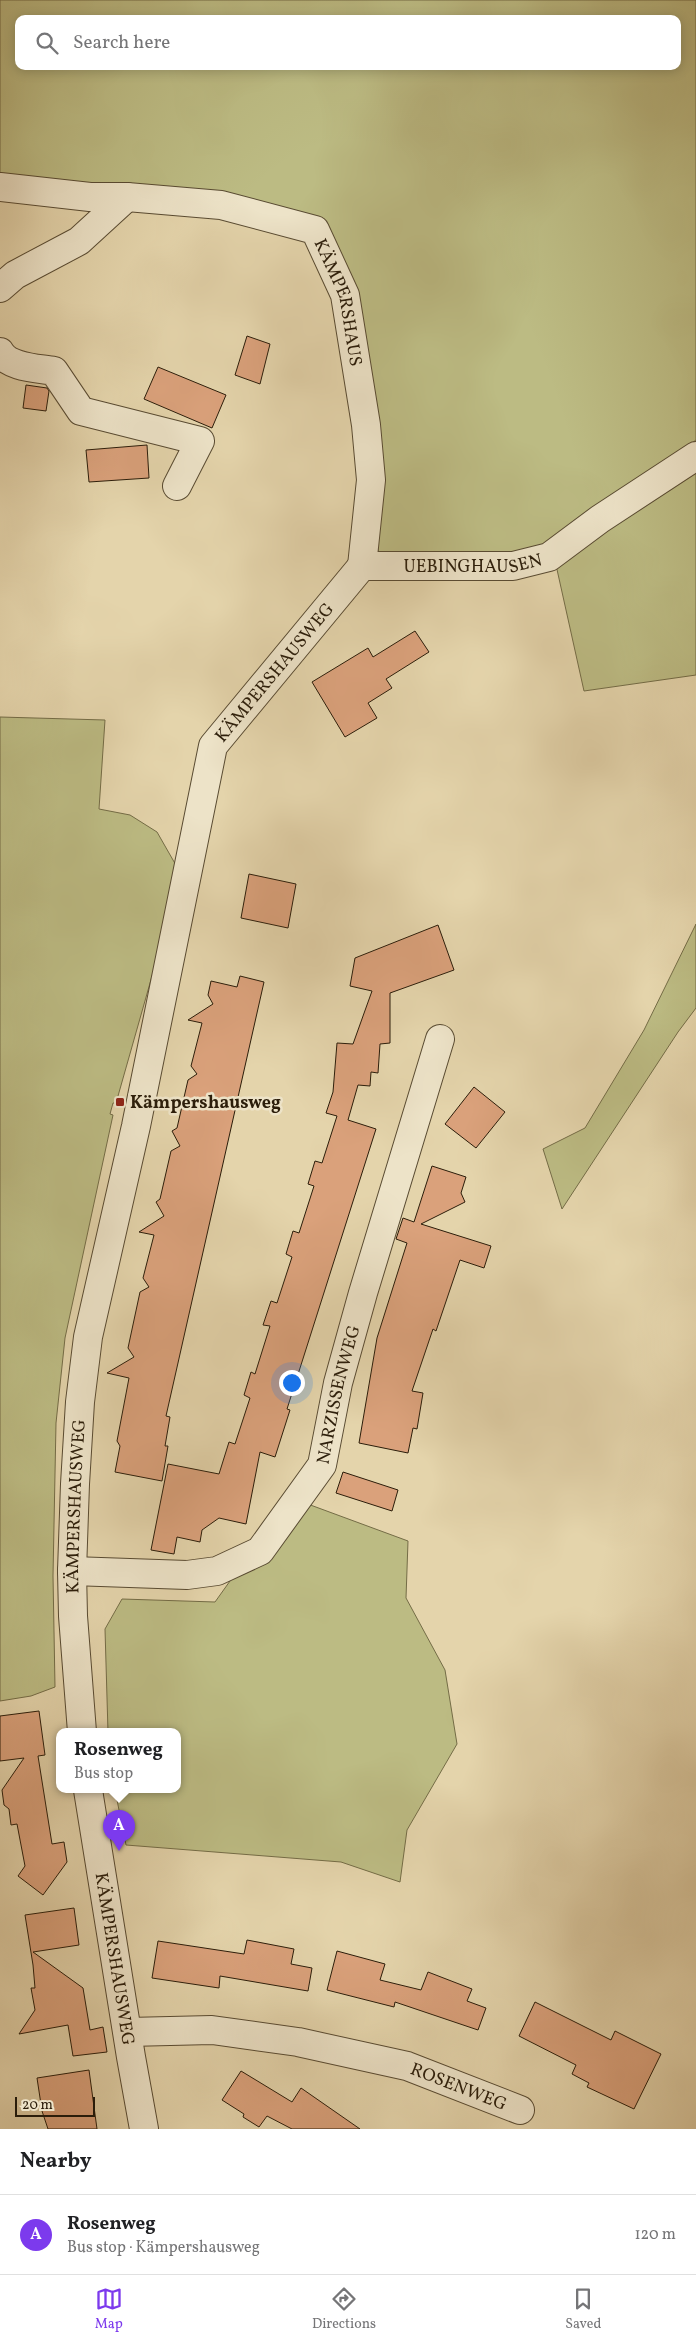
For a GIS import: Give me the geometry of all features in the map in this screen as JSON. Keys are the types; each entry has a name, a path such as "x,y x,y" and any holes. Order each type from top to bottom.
{"street":[{"name":"KÄMPERSHAUS","path":"0,187 90,197 127,197 221,205 315,230 345,295 366,425 371,480 362,566"},
{"path":"0,288 15,275 79,241 127,197"},
{"path":"0,352 2,356 16,364 54,371 81,411 200,441 177,486"},
{"name":"UEBINGHAUSEN","path":"362,566 514,566 548,557 600,518 696,456"},
{"name":"KÄMPERSHAUSWEG","path":"82,1728 73,1616 72,1572 80,1402 88,1337 136,1126 213,746 362,566"},
{"name":"NARZISSENWEG","path":"72,1572 187,1575 217,1572 260,1551 322,1465 338,1383 355,1320 440,1038"},
{"name":"KÄMPERSHAUSWEG","path":"88,1793 128,2032 130,2057 144,2129"},
{"name":"ROSENWEG","path":"128,2032 212,2030 298,2042 406,2066 520,2110"}],"shaded area":[{"path":"0,0 696,0 696,440 547,549 509,560 378,553 381,477 319,220 0,181"},
{"path":"696,461 696,675 584,691 554,556"},
{"path":"0,717 105,720 99,809 130,815 157,832 181,874 116,1103 113,1103 110,1114 113,1115 65,1338 56,1423 53,1576 55,1687 31,1696 0,1701"},
{"path":"696,924 696,1008 678,1032 562,1209 543,1149 585,1128 644,1030"},
{"path":"305,1503 408,1541 406,1598 445,1670 457,1744 407,1830 400,1882 341,1862 126,1845 116,1793 181,1793 181,1728 108,1728 105,1629 122,1599 215,1602 235,1574"}],"building":[{"path":"247,336 270,344 260,384 235,375"},
{"path":"158,367 226,395 212,428 144,399"},
{"path":"26,385 47,388 49,391 46,411 23,408"},
{"path":"147,445 149,478 89,482 86,450"},
{"path":"415,631 429,652 386,679 392,688 368,703 377,718 345,737 312,682 368,648 373,657"},
{"path":"249,874 296,884 288,928 241,918"},
{"path":"438,925 454,970 390,993 390,1043 380,1044 378,1073 371,1072 370,1086 358,1085 348,1120 376,1129 287,1409 290,1410 275,1457 260,1452 246,1524 219,1518 202,1530 200,1542 177,1537 174,1554 151,1550 168,1464 219,1474 229,1442 235,1444 250,1398 244,1395 251,1372 255,1374 270,1326 263,1325 271,1301 277,1303 292,1257 286,1254 293,1231 299,1233 314,1186 308,1184 315,1161 322,1163 337,1116 326,1113 333,1092 337,1043 353,1044 372,991 350,986 355,958"},
{"path":"240,976 264,982 166,1416 170,1417 165,1446 168,1446 162,1481 115,1472 120,1446 117,1441 129,1378 107,1373 134,1357 128,1348 140,1292 149,1287 143,1278 154,1235 139,1232 164,1216 156,1202 160,1199 171,1151 180,1146 172,1131 177,1128 188,1080 197,1074 191,1066 202,1023 188,1020 213,1004 208,995 211,981 237,987"},
{"path":"474,1087 505,1112 476,1148 445,1124"},
{"path":"432,1166 466,1177 461,1193 465,1202 421,1224 491,1246 484,1268 460,1260 436,1331 433,1329 412,1391 423,1393 417,1429 413,1428 408,1453 359,1443 377,1338 407,1243 396,1239 403,1218 414,1222"},
{"path":"343,1472 398,1490 392,1511 336,1493"},
{"path":"39,1711 45,1755 38,1756 52,1844 64,1842 67,1862 43,1895 18,1876 25,1866 17,1824 11,1825 9,1809 4,1805 2,1790 24,1758 0,1761 0,1716"},
{"path":"74,1908 79,1945 33,1952 83,1988 90,2030 103,2027 107,2052 73,2056 68,2025 19,2034 35,2010 31,1988 35,1988 33,1965 25,1915"},
{"path":"247,1940 294,1949 291,1964 312,1968 308,1991 220,1976 219,1988 152,1978 158,1941 244,1954"},
{"path":"337,1951 385,1964 380,1980 421,1990 428,1972 472,1989 467,2001 486,2008 478,2030 395,2002 394,2007 327,1990"},
{"path":"535,2002 611,2040 615,2031 661,2054 634,2109 587,2087 589,2083 572,2074 576,2065 519,2036"},
{"path":"89,2070 97,2129 48,2129 42,2111 37,2078"},
{"path":"241,2071 292,2102 301,2088 360,2129 292,2129 267,2116 259,2127 243,2117 244,2114 222,2100"}],"place":[{"name":"Kämpershausweg","path":"120,1102"},
{"name":"Rosenweg","path":"119,1851"}]}
